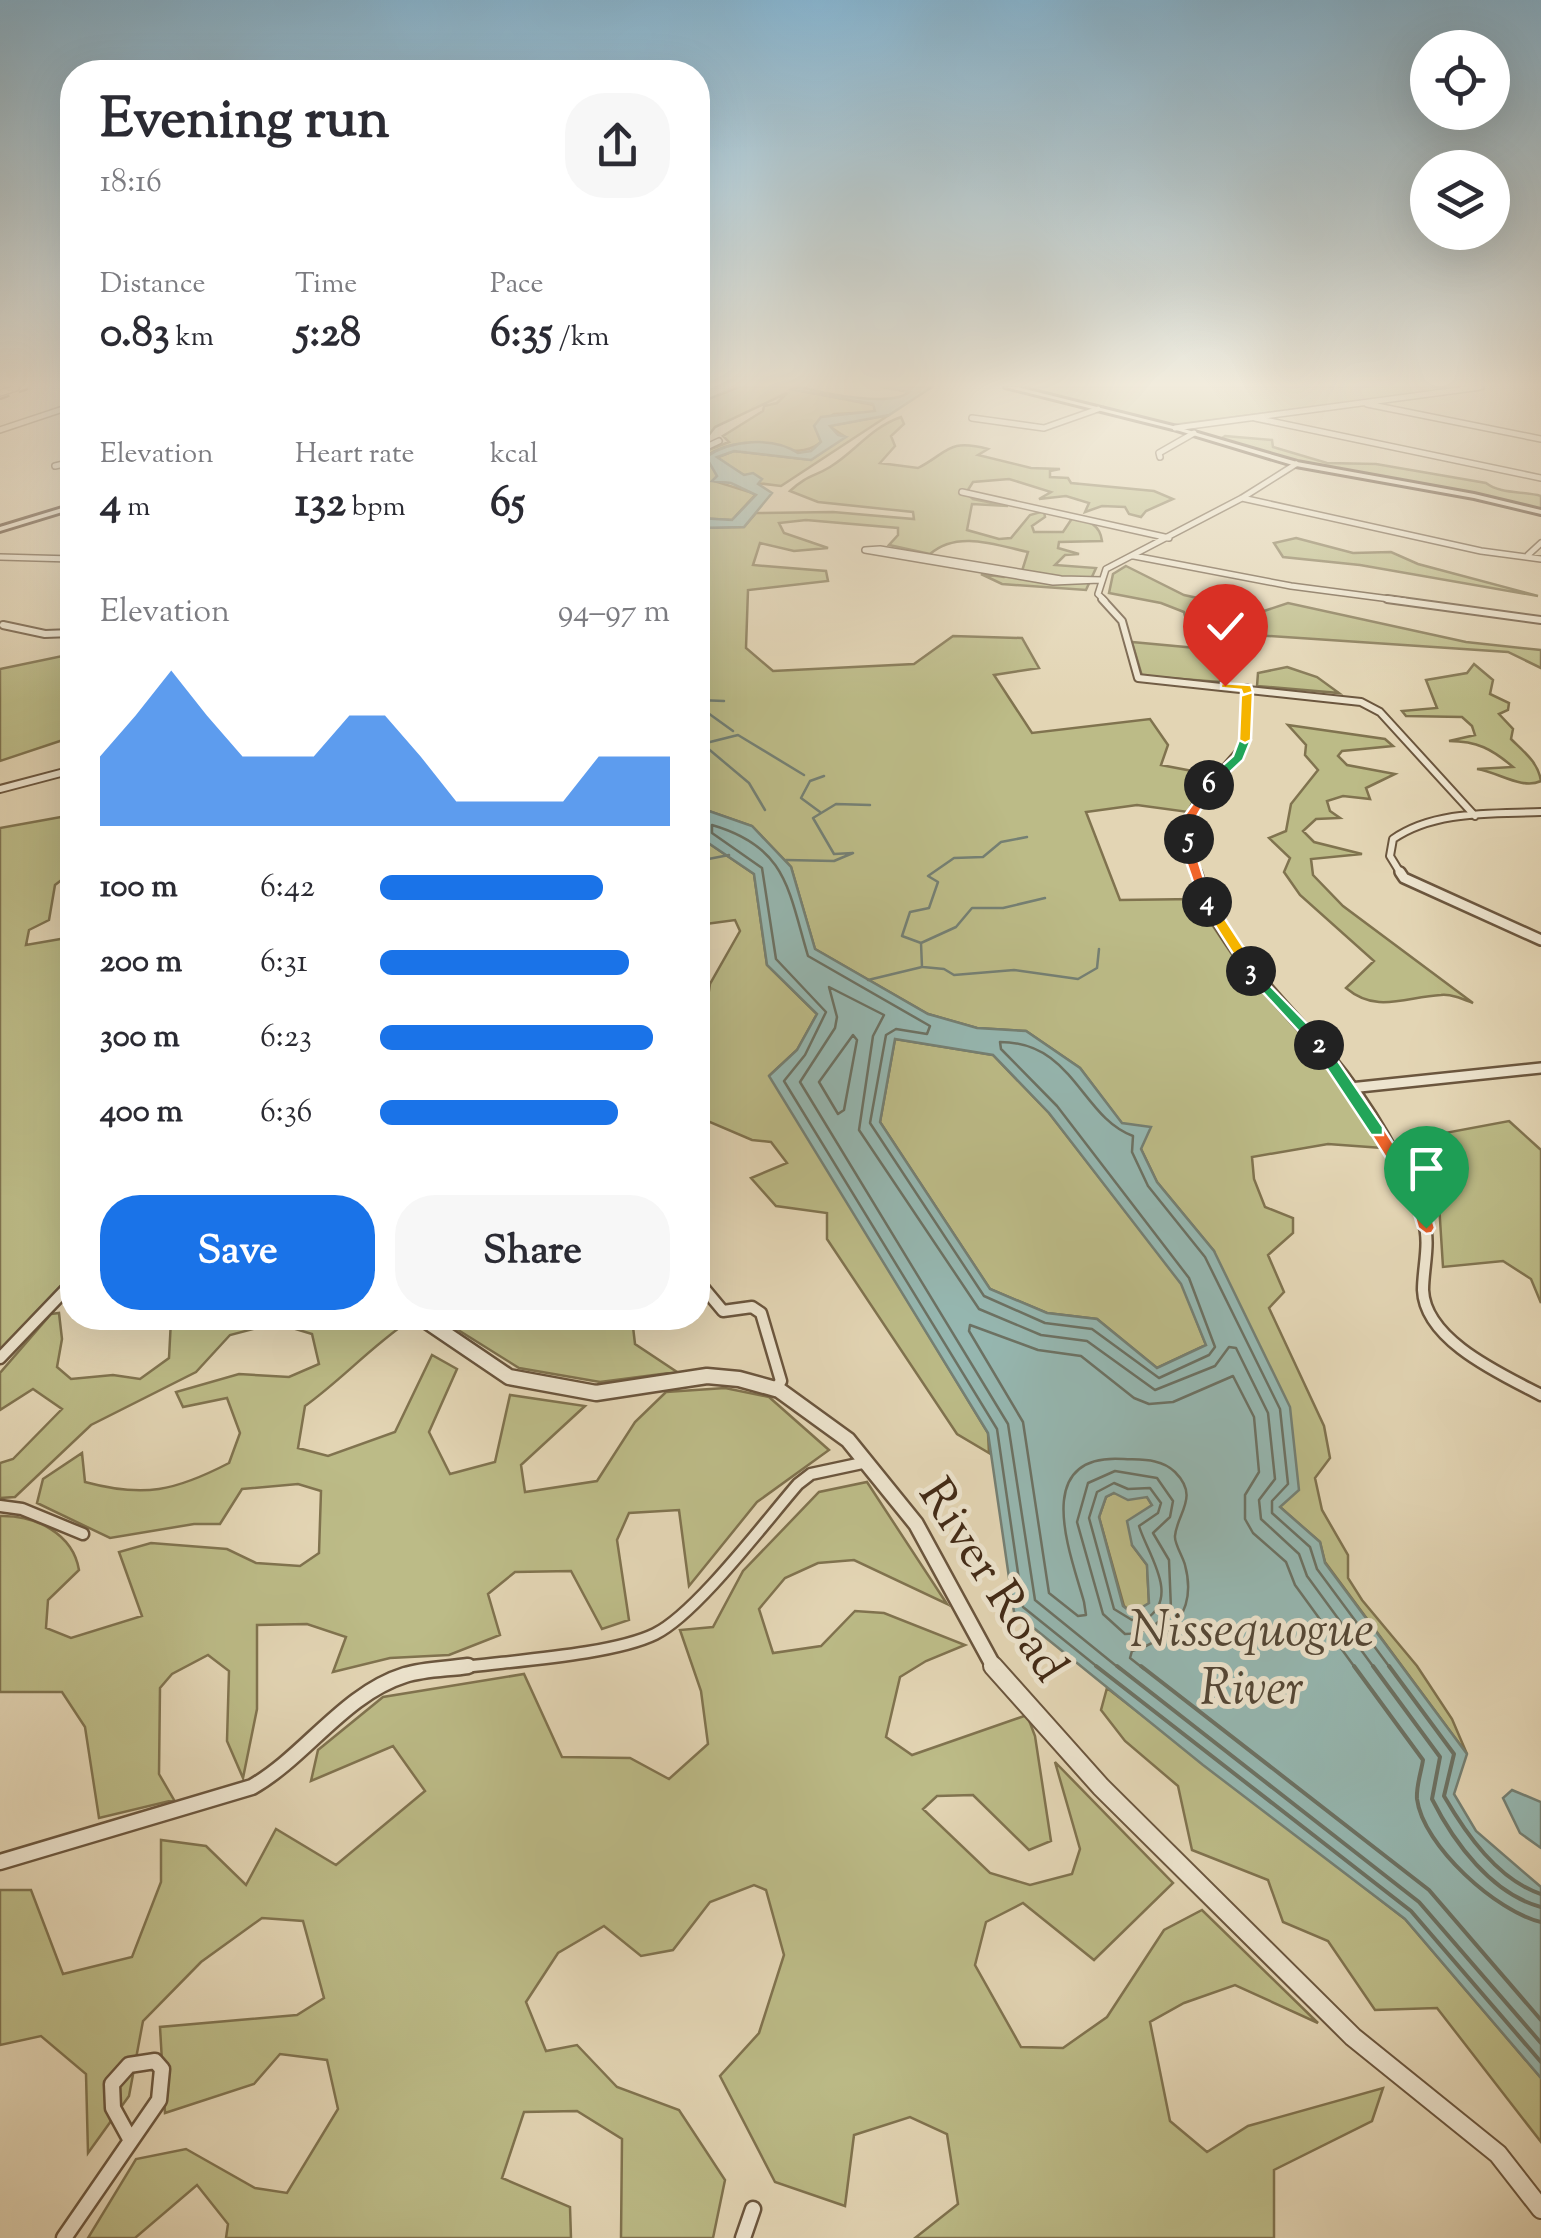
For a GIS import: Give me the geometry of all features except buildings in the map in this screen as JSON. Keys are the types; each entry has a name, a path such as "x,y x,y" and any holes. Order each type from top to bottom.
{"main road":[{"path":"1449,491 1541,512"},
{"path":"0,529 60,511"}],"street":[{"path":"1252,491 1106,569 1098,594 1122,621 1138,678 1348,698 1372,706 1475,816"},
{"path":"962,492 1169,538"},
{"path":"1242,498 1481,551 1528,554 1541,559"},
{"path":"1528,554 1541,543"},
{"path":"865,550 1061,580 1100,580 1053,582 865,550"},
{"path":"0,556 60,558"},
{"path":"1133,556 1348,595 1541,620"},
{"path":"3,625 60,633"},
{"path":"1247,688 1244,746 1200,796 1190,816 1189,850 1202,891 1231,944 1325,1052 1417,1193 1427,1231 1423,1296 1436,1322 1468,1356 1541,1395"},
{"path":"0,789 60,773"},
{"path":"1541,812 1409,826 1392,839 1388,851 1391,865 1404,878 1541,940"},
{"path":"1350,1088 1541,1068"},
{"path":"710,1295 723,1310 752,1308 761,1313 760,1326 780,1371 781,1380 775,1389"},
{"path":"0,1358 60,1296"},
{"name":"River Road","path":"439,1330 509,1378 596,1393 707,1376 775,1389 848,1440 916,1524 990,1662 1101,1787 1353,2037 1498,2154 1541,2209"},
{"path":"0,1862 252,1787 278,1772 352,1704 404,1675 623,1646 656,1634 681,1616 798,1484 812,1474 866,1462"},
{"path":"0,1506 22,1509 83,1534"},
{"path":"64,2238 159,2100 162,2069 156,2061 136,2060 124,2066 114,2081 112,2106 130,2139"},
{"path":"743,2238 753,2208"}],"shaded area":[{"path":"710,491 756,494 732,520 710,519"},
{"path":"791,491 967,491 973,499 1008,506 972,504 967,530 999,539 1011,538 1030,515 1044,511 1045,517 1032,526 1034,532 1063,532 1073,517 1096,527 1101,535 1102,541 1059,542 1058,548 1079,554 1065,555 1055,565 1096,568 1086,590 1002,584 981,574 1004,577 1022,571 1028,552 1003,546 964,541 930,554 889,545 898,535 898,528 806,520 779,523 784,533 828,548 794,551 760,543 753,565 826,571 828,581 748,590 746,648 773,671 914,664 953,636 1022,638 1039,668 994,675 1032,733 1150,719 1168,745 1161,765 1208,774 1188,812 1137,805 1086,812 1120,900 1195,899 1235,959 1315,1047 1383,1148 1328,1144 1252,1157 1254,1179 1265,1207 1293,1218 1293,1233 1268,1255 1284,1292 1269,1308 1324,1426 1330,1458 1315,1478 1322,1510 1348,1555 1348,1578 1417,1666 1452,1719 1467,1754 1325,1562 1320,1542 1280,1507 1214,1251 1157,1182 1141,1149 1080,1068 1026,1031 977,1028 928,1014 815,949 791,867 752,826 710,811 710,528 744,527 756,513 833,512 914,519 913,512 818,502"},
{"path":"1155,491 1173,499 1141,517 1129,514 1125,507 1102,506 1085,512 1089,503 1066,496 1039,499 1051,492"},
{"path":"1446,491 1541,496 1541,510"},
{"path":"1296,538 1353,553 1391,552 1418,564 1538,596 1360,565 1283,557 1274,543"},
{"path":"1126,566 1184,595 1261,612 1288,603 1466,642 1541,650 1541,668 1508,652 1210,632 1186,620 1184,612 1161,603 1109,593 1113,574"},
{"path":"1132,642 1239,652 1225,661 1220,682 1142,676"},
{"path":"60,656 60,741 0,761 0,669"},
{"path":"1474,664 1493,680 1490,694 1509,703 1508,710 1499,714 1513,729 1511,739 1534,763 1541,781 1518,782 1477,769 1513,767 1484,747 1449,741 1475,735 1462,717 1406,716 1402,711 1437,708 1426,680 1467,673"},
{"path":"1287,667 1317,677 1339,693 1257,686 1258,673"},
{"path":"1288,725 1385,739 1393,746 1342,751 1338,756 1347,765 1395,774 1366,788 1370,799 1343,796 1327,801 1330,811 1340,818 1316,819 1303,831 1314,842 1362,854 1311,859 1313,875 1343,906 1473,1003 1445,995 1380,1002 1346,988 1374,961 1300,895 1284,872 1290,858 1269,838 1286,831 1291,804 1318,770 1305,755 1306,745"},
{"path":"60,817 60,881 55,885 49,920 29,930 26,945 60,939 60,1287 0,1350 0,828"},
{"path":"710,844 754,874 767,965 817,1014 797,1050 770,1075 988,1433 989,1453 957,1434 827,1239 827,1213 776,1206 751,1178 787,1163 771,1142 752,1140 710,1122 710,984 740,931 735,920 710,923"},
{"path":"895,1039 993,1055 1049,1113 1182,1284 1206,1345 1157,1368 1097,1319 1047,1313 990,1289 880,1122"},
{"path":"1509,1121 1541,1150 1541,1303 1531,1279 1503,1261 1443,1267 1438,1188 1402,1141"},
{"path":"59,1313 62,1339 57,1367 71,1379 113,1375 140,1379 169,1358 170,1330 249,1330 230,1335 196,1372 91,1425 15,1497 0,1498 0,1463 13,1459 62,1409 33,1389 0,1410 0,1373 51,1314"},
{"path":"299,1330 397,1330 305,1406 298,1448 328,1456 395,1432 432,1355 457,1369 429,1432 450,1474 495,1462 510,1395 585,1406 521,1465 525,1492 597,1481 635,1422 666,1392 725,1388 769,1397 829,1450 757,1502 689,1586 679,1510 629,1513 617,1540 629,1620 602,1629 571,1571 515,1572 488,1594 500,1635 449,1655 390,1658 333,1672 346,1637 307,1624 257,1625 257,1709 243,1778 227,1741 229,1671 208,1655 172,1674 160,1688 159,1774 174,1800 99,1818 85,1727 62,1692 0,1692 0,1516 39,1523 69,1546 79,1570 48,1600 46,1628 71,1638 142,1616 119,1552 151,1543 227,1549 256,1563 300,1566 319,1553 321,1491 298,1484 242,1489 220,1524 194,1524 110,1538 37,1503 43,1479 82,1453 85,1482 125,1490 175,1486 229,1463 240,1433 227,1398 183,1407 176,1392 239,1374 289,1377 319,1364 312,1334"},
{"path":"458,1330 633,1330 635,1344 677,1372 600,1382 519,1368"},
{"path":"867,1482 947,1604 854,1560 818,1563 785,1578 759,1609 773,1653 821,1646 855,1611 884,1613 965,1645 900,1677 886,1737 912,1755 1027,1715 1035,1736 1051,1841 1029,1850 973,1795 937,1796 923,1809 990,1873 1030,1885 1072,1874 1080,1849 1055,1762 1173,1883 1094,1960 1023,1903 986,1922 975,1965 1021,2047 1063,2048 1107,2017 1164,1930 1202,1910 1318,2023 1235,1985 1184,2003 1150,2022 1170,2121 1207,2152 1248,2126 1383,2088 1372,2121 1274,2170 1274,2238 915,2238 958,2204 947,2134 910,2117 854,2135 845,2206 775,2182 720,2076 759,2033 784,1955 766,1890 754,1885 710,1902 673,1950 641,1956 604,1926 558,1953 526,2002 546,2051 577,2045 617,2087 679,2110 725,2180 713,2238 621,2238 622,2139 577,2111 524,2112 502,2178 570,2207 571,2238 226,2238 228,2224 197,2185 135,2238 88,2238 136,2159 186,2149 255,2188 287,2193 338,2109 327,2060 280,2054 254,2084 165,2113 160,2027 297,2015 324,1998 303,1921 262,1918 201,1962 143,2021 129,2096 88,2153 86,2074 41,2036 0,2045 0,1890 31,1890 63,1974 132,1957 161,1882 161,1840 206,1846 246,1885 276,1829 336,1865 425,1791 393,1746 311,1781 318,1750 383,1697 524,1674 562,1757 630,1758 669,1779 708,1744 701,1691 680,1630 713,1627 743,1571 819,1492"},
{"path":"1114,1493 1147,1497 1152,1505 1132,1545 1147,1565 1149,1604 1132,1613 1124,1606 1099,1517 1106,1497"},
{"path":"1107,1688 1405,1919 1541,2078 1541,2142 1437,2008 1375,2010 1328,1941 1283,1922 1268,1880 1192,1850 1178,1786 1125,1741 1101,1710"}],"water":[{"path":"749,491 772,493 744,527 710,528 710,519 732,520 756,495"},
{"name":"Nissequogue River","path":"710,811 752,826 791,867 815,949 928,1014 977,1028 1026,1031 1080,1068 1122,1123 1151,1127 1141,1149 1157,1182 1214,1251 1290,1407 1299,1490 1280,1507 1320,1542 1325,1563 1467,1754 1454,1794 1476,1831 1541,1887 1541,2078 1405,1919 1203,1765 1014,1612 988,1433 769,1076 797,1050 817,1014 767,965 754,874 710,844","holes":["895,1039 993,1055 1049,1113 1181,1284 1206,1345 1157,1368 1097,1319 1047,1313 990,1289 880,1122","1114,1493 1128,1500 1147,1497 1152,1505 1127,1521 1132,1545 1147,1565 1149,1603 1132,1613 1123,1606 1099,1517 1106,1497"]},
{"path":"1512,1790 1541,1802 1541,1848 1520,1833 1503,1798"}],"waterway":[{"path":"710,700 724,701"},
{"path":"710,714 733,731"},
{"path":"710,742 738,735 804,775"},
{"path":"710,750 749,783 765,810"},
{"path":"820,812 801,798 810,781 824,776"},
{"path":"786,860 834,861 853,853 834,854 813,818 836,804 870,805"},
{"path":"921,943 902,936 910,912 929,908 938,882 928,876 954,858 983,857 1001,842 1027,837"},
{"path":"710,859 729,855"},
{"path":"921,943 956,927 972,908 1003,908 1045,898"},
{"path":"868,980 922,967 921,943"},
{"path":"923,967 944,969 954,975 1014,970 1078,979 1097,968 1099,949"}],"route":[{"path":"1225,686 1247,688 1244,746 1238,757 1213,779 1190,816 1189,850 1202,891 1242,958 1318,1043 1350,1088 1417,1193 1426,1228"}]}
